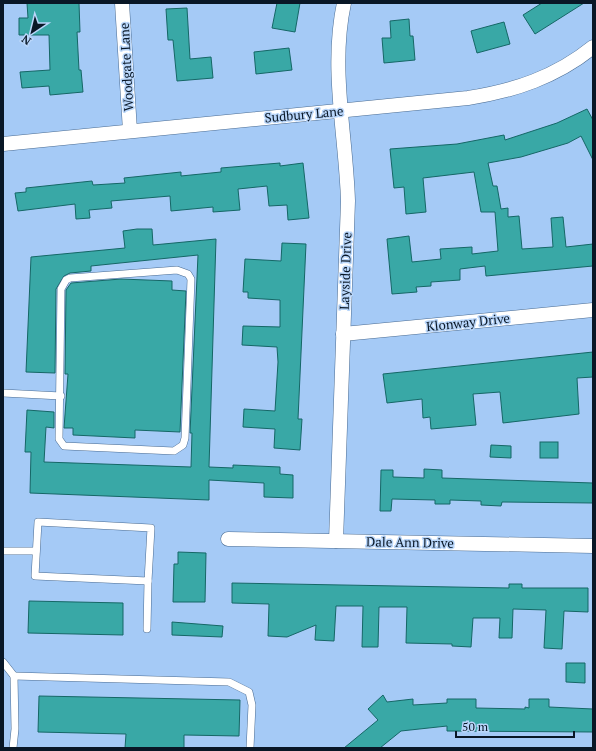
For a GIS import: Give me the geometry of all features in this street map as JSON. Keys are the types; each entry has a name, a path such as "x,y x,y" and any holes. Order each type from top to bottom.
{"street":[{"name":"Woodgate Lane","path":"122,3 130,130"},
{"name":"Layside Drive","path":"336,541 348,201 347,160 341,111 337,56 338,28 344,3"},
{"name":"Sudbury Lane","path":"3,144 130,130 341,111 497,94 534,82 554,73 593,47"},
{"name":"Klonway Drive","path":"343,334 593,310"},
{"name":"Dale Ann Drive","path":"228,539 593,546"}],"lane":[{"path":"177,270 188,274 190,279 185,438 180,449 174,451 64,446 59,439 60,396 61,289 66,280 177,270"},
{"path":"3,393 60,396"},
{"path":"147,629 151,528 38,522 35,576 148,580"},
{"path":"3,551 36,551"},
{"path":"3,662 14,676 15,729 13,748"},
{"path":"14,676 229,682 249,692 252,705 250,748"}],"building":[{"path":"27,3 79,3 80,32 77,32 79,70 81,70 83,92 50,95 49,86 22,88 20,72 50,70 49,35 19,35 19,18 28,18"},
{"path":"277,3 300,3 295,32 272,28"},
{"path":"542,3 584,3 535,34 523,15"},
{"path":"187,8 190,59 211,57 213,78 177,81 173,40 168,40 166,9"},
{"path":"409,19 410,36 413,36 415,60 384,63 382,38 391,38 390,21"},
{"path":"504,22 510,44 477,53 471,31"},
{"path":"289,48 292,70 256,74 254,52"},
{"path":"587,109 593,120 593,160 581,136 568,143 521,157 488,163 493,186 497,186 501,209 508,208 508,217 519,216 522,249 553,247 551,218 563,217 566,247 593,244 593,266 486,276 485,266 460,269 460,280 431,282 431,286 416,287 417,292 392,294 387,239 409,236 412,262 441,259 440,249 472,247 472,254 498,251 495,212 481,212 474,172 423,178 426,212 406,214 404,187 394,188 390,149 457,144 504,135 505,140 557,123"},
{"path":"280,163 280,166 303,163 309,218 288,220 287,205 269,206 267,186 238,189 240,210 213,212 213,207 171,211 170,196 111,201 112,208 89,210 90,218 76,219 75,204 18,211 15,193 26,192 26,188 92,181 93,185 125,183 124,178 181,172 181,176 221,172 221,168"},
{"path":"152,229 153,245 216,239 209,467 233,468 233,465 280,467 280,474 293,475 293,498 264,497 264,483 209,480 209,500 30,493 31,452 25,452 27,410 54,412 54,428 46,427 44,462 191,467 192,433 190,433 198,255 91,266 91,271 70,273 64,276 56,289 55,373 26,372 31,257 125,248 123,231"},
{"path":"282,243 306,244 298,419 302,419 300,450 274,448 275,429 243,427 244,409 275,411 278,362 277,347 242,345 243,326 280,327 280,300 248,298 248,292 243,292 245,259 281,261"},
{"path":"121,279 172,281 172,290 186,291 180,432 135,430 135,438 73,435 73,428 64,428 68,374 65,374 66,290 71,283"},
{"path":"593,352 593,377 577,378 579,414 503,423 500,392 473,394 476,425 431,429 430,417 423,418 422,399 387,403 383,374"},
{"path":"540,442 558,442 558,458 540,458"},
{"path":"491,445 511,446 511,458 490,457"},
{"path":"424,469 442,470 442,478 593,483 593,503 502,502 501,506 481,505 481,501 450,500 450,504 435,504 435,500 392,499 391,511 380,511 381,470 393,470 393,477 424,478"},
{"path":"178,552 206,553 205,602 173,602 174,564 178,564"},
{"path":"232,583 509,588 509,584 522,584 522,588 588,588 588,612 564,611 562,649 544,648 546,610 513,609 512,638 499,638 500,618 473,618 471,647 452,646 452,644 406,643 407,607 379,607 378,647 362,647 363,606 336,606 334,641 315,640 316,625 287,637 268,636 269,604 232,603"},
{"path":"29,601 123,603 123,635 28,633"},
{"path":"172,622 223,626 222,637 172,635"},
{"path":"566,663 585,663 585,683 566,682"},
{"path":"383,695 387,702 413,699 413,705 447,703 447,699 476,699 476,708 525,709 525,707 529,708 529,699 549,699 549,707 593,709 593,732 447,731 447,726 401,731 380,748 344,748 378,720 368,709"},
{"path":"39,696 240,700 239,736 184,735 184,748 125,748 126,734 38,732"}]}
